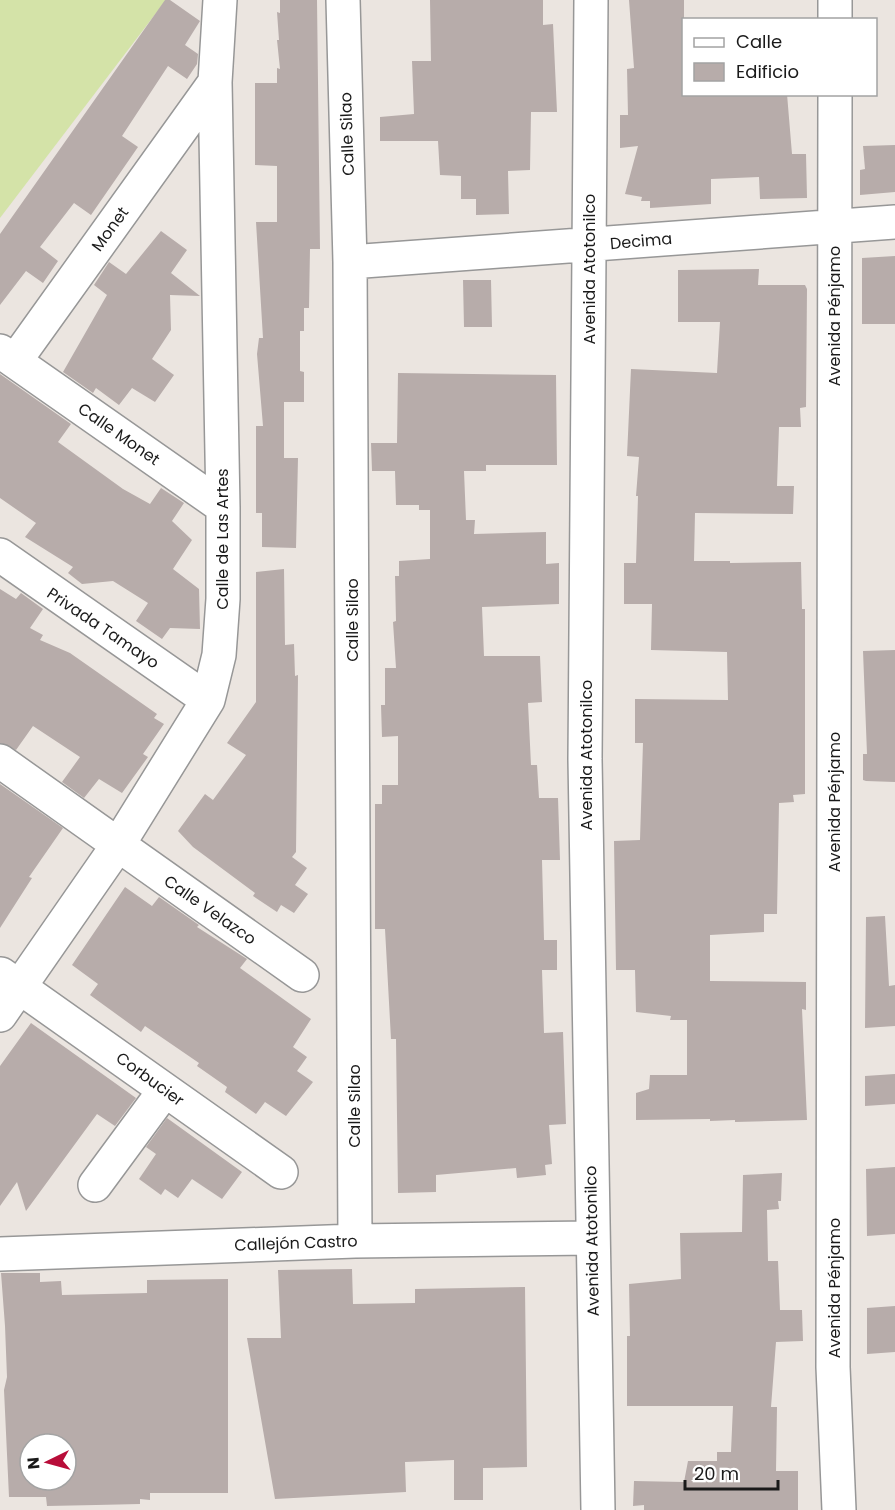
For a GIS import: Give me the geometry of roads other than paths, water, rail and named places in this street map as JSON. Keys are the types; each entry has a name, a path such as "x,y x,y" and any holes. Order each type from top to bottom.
{"street":[{"name":"Calle de Las Artes","path":"0,1015 9,980 118,845 208,700 219,655 223,599 224,507 215,82 220,0"},
{"name":"Calle Silao","path":"343,0 350,262 355,1241"},
{"name":"Avenida Atotonilco","path":"591,0 585,759 598,1510"},
{"path":"835,0 835,18"},
{"name":"Monet","path":"8,356 215,82"},
{"name":"Avenida Pénjamo","path":"835,96 833,1367 839,1510"},
{"name":"Decima","path":"350,262 895,222"},
{"name":"Calle Monet","path":"8,356 224,507"},
{"name":"Privada Tamayo","path":"0,555 208,700"},
{"name":"Calle Velazco","path":"0,761 302,975"},
{"name":"Corbucier","path":"9,980 281,1172"},
{"path":"95,1185 165,1090"},
{"name":"Callejón Castro","path":"0,1254 355,1241 592,1238"}]}
